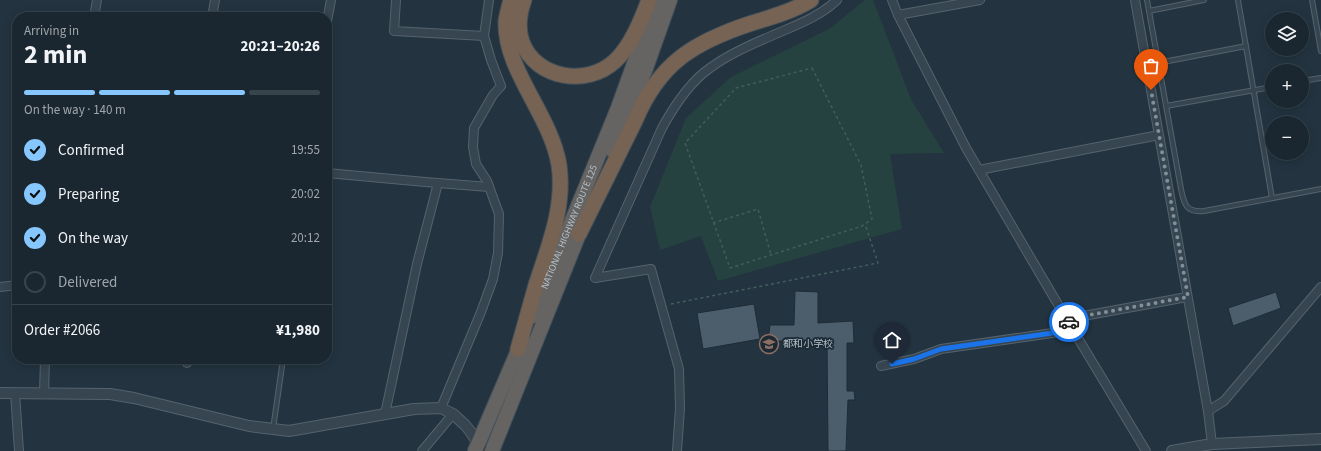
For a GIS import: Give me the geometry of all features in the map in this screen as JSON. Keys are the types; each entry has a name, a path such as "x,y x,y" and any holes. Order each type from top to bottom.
{"highway":[{"path":"511,0 506,26 512,54 523,80 550,134 558,163 560,191 555,227 518,349"},
{"path":"524,0 519,20 520,32 522,42 529,54 541,67 552,73 572,76 584,76 595,73 606,68 615,61 633,36 649,0"},
{"name":"NATIONAL HIGHWAY ROUTE 125","path":"479,449 518,349 618,108 657,0"},
{"name":"NATIONAL HIGHWAY ROUTE 125","path":"492,451 646,68 670,0"},
{"path":"579,234 642,104 650,91 670,67 680,57 705,41 733,29 787,11 811,0"}],"street":[{"path":"95,12 97,0"},
{"path":"213,12 215,0"},
{"path":"329,12 331,0"},
{"path":"396,0 394,31 484,36"},
{"path":"441,408 481,312 493,279 498,253 499,214 487,181 476,164 473,147 474,128 493,95 501,86 484,36 489,0"},
{"path":"677,451 680,408 679,369 651,270 595,278 655,144 670,113 683,96 709,68 745,47 808,20 828,8 837,0"},
{"path":"892,0 898,15 966,148 1146,451"},
{"path":"898,15 980,0"},
{"path":"1135,0 1208,411 1212,444"},
{"path":"979,170 1159,135"},
{"path":"332,173 489,187"},
{"path":"385,414 417,264 438,183"},
{"path":"0,287 12,286"},
{"path":"1208,411 1224,401 1321,287"},
{"path":"1067,319 1188,297"},
{"path":"881,366 914,359 941,349 1073,330"},
{"path":"44,393 46,364"},
{"path":"0,393 110,394 134,398 249,426 289,431 414,409 441,408 453,414 470,431 479,449"},
{"path":"14,393 19,451"},
{"path":"422,451 453,414"},
{"path":"1172,451 1212,444 1321,439"}],"lane":[{"path":"1147,0 1185,205 1196,212 1321,189"},
{"path":"1149,10 1204,0"},
{"path":"1238,0 1272,198"},
{"path":"1312,0 1321,51"},
{"path":"1158,63 1246,46"},
{"path":"1309,80 1321,78"},
{"path":"1166,106 1265,88"},
{"path":"273,430 283,364"}],"path":[{"path":"812,68 861,165 872,219 865,224 730,268 685,143 736,88 812,68"},
{"path":"713,222 758,209 772,255"},
{"path":"662,306 878,263 865,224"}],"green space":[{"path":"865,0 873,0 911,99 944,153 890,154 902,229 718,281 701,236 660,250 650,207 686,118 731,77 829,29"}],"building":[{"path":"795,291 818,292 818,323 853,321 854,343 847,343 847,391 854,391 855,400 848,400 846,451 828,451 827,341 768,341 770,325 794,325"},
{"path":"1276,292 1281,308 1233,326 1228,308"},
{"path":"754,304 760,339 703,349 697,313"}],"way so far":[{"path":"1069,322 1067,319 1188,297 1151,90"}],"place":[{"name":"都和小学校","path":"769,344"}],"route":[{"path":"892,364 914,359 941,349 1073,330 1069,322"}]}
